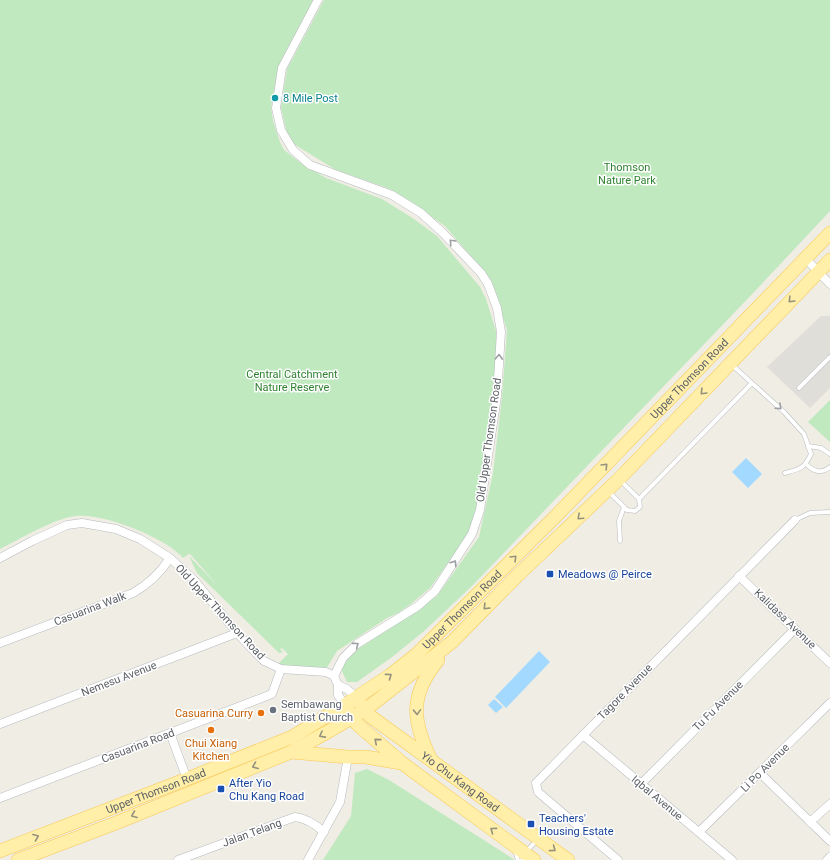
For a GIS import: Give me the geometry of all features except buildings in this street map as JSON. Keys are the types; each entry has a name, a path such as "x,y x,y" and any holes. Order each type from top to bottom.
{"main road":[{"name":"Upper Thomson Road","path":"0,851 292,737 345,706 389,676 417,654 602,470 830,233"},
{"name":"Upper Thomson Road","path":"18,860 291,752 365,710 452,642 517,576 619,479 830,260"},
{"path":"432,762 418,730 417,699 420,688 427,674 452,642"},
{"name":"Yio Chu Kang Road","path":"357,698 370,716 568,860"},
{"name":"Yio Chu Kang Road","path":"345,706 362,729 402,763 523,856"},
{"path":"291,752 366,757 402,763"},
{"path":"110,808 105,814 105,819 108,822 116,822"},
{"path":"498,810 512,825 523,856"}],"street":[{"name":"Old Upper Thomson Road","path":"0,558 67,525 82,523 116,529 140,539 170,558 195,581 256,654 264,661 281,669 321,671 334,676 343,658 357,644 414,609 435,591 472,534 480,510 497,396 501,332 497,308 488,284 481,273 443,233 421,213 392,195 310,165 293,150 281,130 276,108 282,68 318,0"},
{"path":"805,258 830,284"},
{"name":"Tagore Avenue","path":"618,860 538,792 536,783 795,520"},
{"name":"Casuarina Walk","path":"0,643 133,593 142,588 154,577 166,565 170,558"},
{"name":"Kalidasa Avenue","path":"740,576 830,663"},
{"name":"Tu Fu Avenue","path":"641,784 795,629"},
{"name":"Nemesu Avenue","path":"0,724 238,633"},
{"name":"Casuarina Road","path":"0,798 272,694 281,669"},
{"path":"334,676 338,685 338,695 345,706"},
{"path":"338,685 347,689 357,698"},
{"name":"Li Po Avenue","path":"699,832 830,703"},
{"path":"170,733 187,779"},
{"name":"Iqbal Avenue","path":"583,735 732,860"},
{"path":"308,860 340,802 348,757"},
{"path":"760,773 830,841"},
{"path":"810,822 830,804"},
{"name":"Jalan Telang","path":"178,860 295,817 301,817 324,832"},
{"path":"827,860 830,857"}],"lane":[{"path":"799,388 830,357"},
{"path":"730,363 784,412 804,434 811,454 806,464 798,469 785,473"},
{"path":"639,499 752,383"},
{"path":"808,446 821,448 830,454"},
{"path":"806,464 816,472 825,471 830,467"},
{"path":"608,490 625,508 635,511 640,507 639,499 619,479"},
{"path":"620,541 619,521 625,508"},
{"path":"795,520 810,513 830,512"},
{"path":"523,856 538,838"}],"shaded area":[{"path":"821,316 830,316 830,388 810,408 767,367"}],"green space":[{"name":"Central Catchment Nature Reserve","path":"0,0 315,0 278,68 271,107 273,121 284,150 302,164 326,178 382,199 414,219 437,236 480,287 486,299 496,331 496,364 493,400 473,528 430,588 398,613 387,618 337,651 326,669 277,665 288,654 282,648 280,649 283,652 279,653 197,573 189,556 219,587 190,554 183,558 162,542 117,522 102,518 76,516 48,525 0,549"},
{"name":"Thomson Nature Park","path":"324,0 830,0 830,211 472,586 423,632 392,657 357,682 347,682 342,671 343,659 437,596 479,537 493,473 502,397 507,330 491,280 445,226 390,189 336,170 289,141 281,108 287,69"},
{"path":"830,400 830,442 808,422"},
{"path":"367,769 389,780 515,860 323,860 351,816 355,773"}],"water":[{"path":"746,458 762,474 748,488 732,472"},
{"path":"539,651 550,662 506,708 495,697"},
{"path":"494,699 503,707 496,713 488,705"}],"place":[{"name":"8 Mile Post","path":"275,98"},
{"name":"Meadows @ Peirce","path":"550,574"},
{"name":"Sembawang Baptist Church","path":"273,710"},
{"name":"Casuarina Curry","path":"261,713"},
{"name":"Chui Xiang Kitchen","path":"211,730"},
{"name":"After Yio Chu Kang Road","path":"221,789"},
{"name":"Teachers' Housing Estate","path":"531,824"}]}
